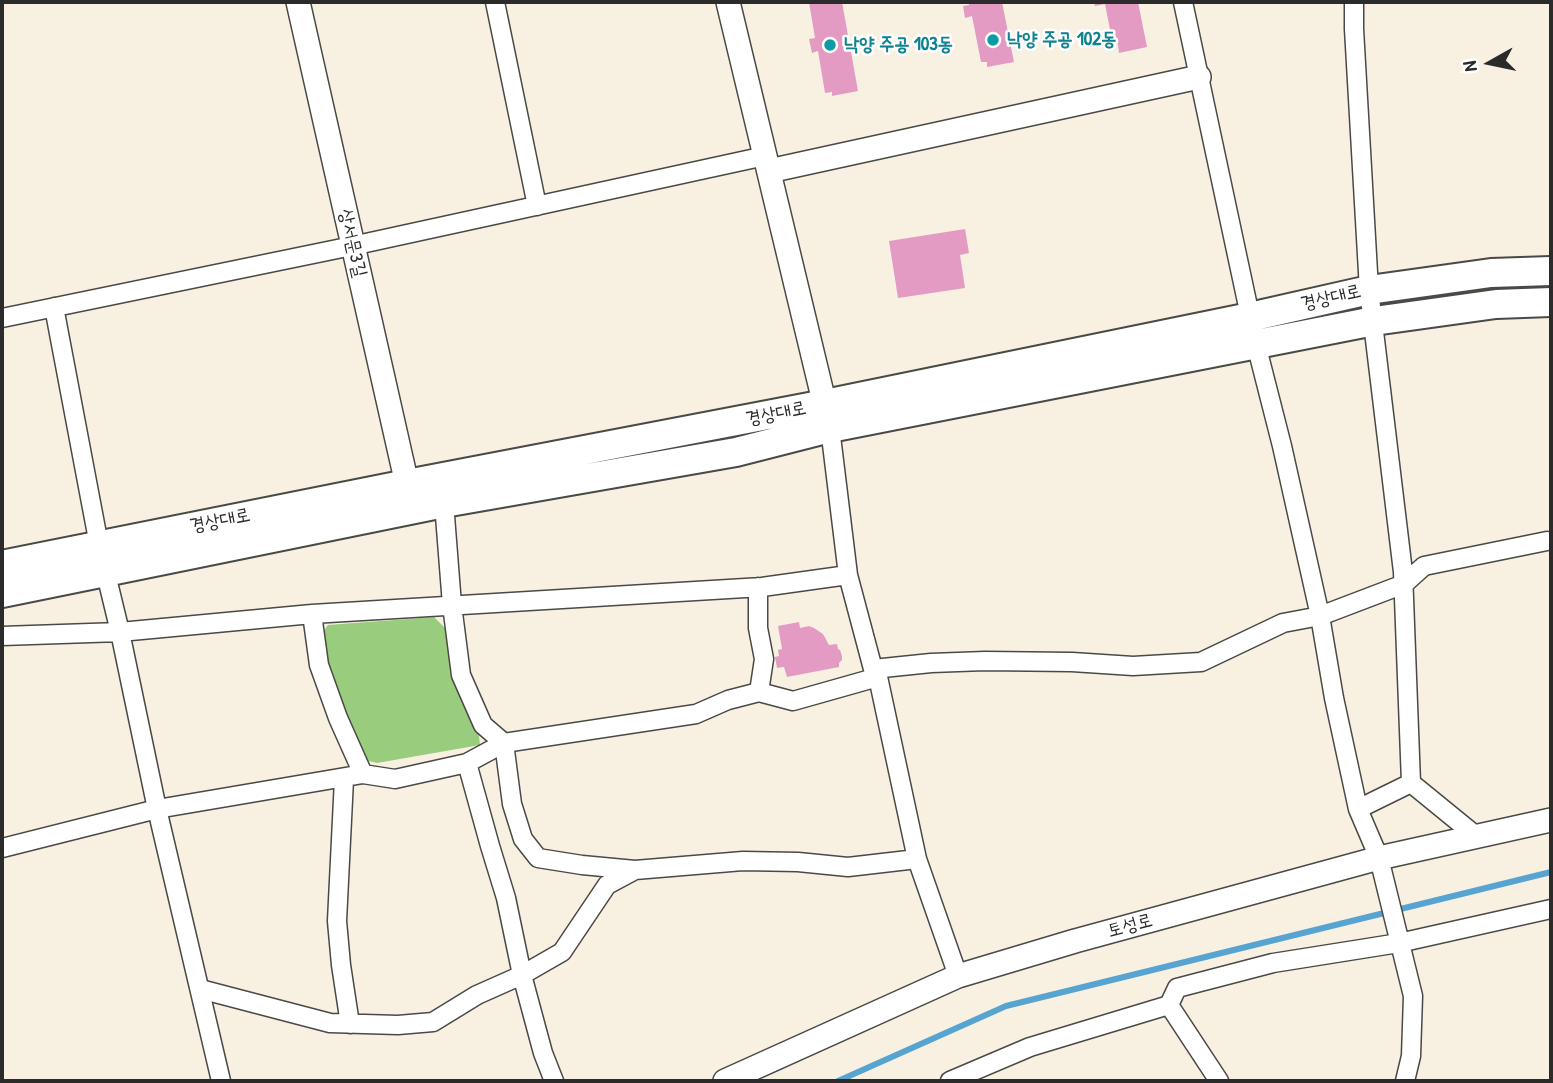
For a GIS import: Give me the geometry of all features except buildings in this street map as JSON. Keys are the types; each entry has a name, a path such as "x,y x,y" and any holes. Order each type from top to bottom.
{"main road":[{"name":"경상대로","path":"1253,331 1370,290 1491,273 1551,271"},
{"name":"경상대로","path":"2,593 102,558 407,484 827,416 1253,331 1374,321 1496,304 1551,302"},
{"name":"경상대로","path":"2,565 102,558 444,503 736,452 827,416"}],"street":[{"name":"상서문3길","path":"298,2 407,484"},
{"path":"495,2 537,206"},
{"path":"728,2 827,416 848,575 875,673 917,859 958,976"},
{"path":"1183,2 1253,331 1283,446 1320,616 1334,698 1358,809 1380,864 1413,996 1411,1056 1405,1081"},
{"path":"1354,2 1370,290 1404,584 1411,783 1476,836"},
{"path":"2,318 537,206 767,164 1199,77"},
{"path":"54,307 102,558 221,1081"},
{"path":"444,503 461,675 483,725 504,743 512,804 523,839 538,858 635,870 743,861 798,862 848,867 917,859"},
{"path":"2,848 157,809 363,774 394,779 467,762 504,743 696,714 729,700 759,692 793,701 875,673 931,663 1072,662 1133,666 1200,662 1283,623 1320,616 1404,584 1424,566 1547,541"},
{"path":"2,636 120,632 312,614 758,587 848,575"},
{"path":"758,587 758,628 764,659 759,692"},
{"path":"312,614 319,665 338,718 363,774"},
{"path":"467,762 506,898 522,975 543,1053 554,1081"},
{"path":"344,779 337,921 350,1024"},
{"path":"1358,809 1411,783"},
{"name":"토성로","path":"725,1081 958,976 1075,941 1380,864 1476,836 1551,820"},
{"path":"200,989 330,1023 398,1025 433,1022 477,995 522,975 562,952 607,885 635,870"},
{"path":"950,1081 1030,1047 1169,1005 1177,988 1273,963 1399,943 1551,909"},
{"path":"1169,1005 1219,1081"}],"green space":[{"path":"434,617 451,634 478,727 480,745 377,763 364,760 340,711 319,637 328,625"}],"waterway":[{"path":"838,1081 1006,1006 1551,872"}],"place":[{"name":"낙양 주공 102동","path":"993,40"},
{"name":"낙양 주공 103동","path":"830,45"}]}
